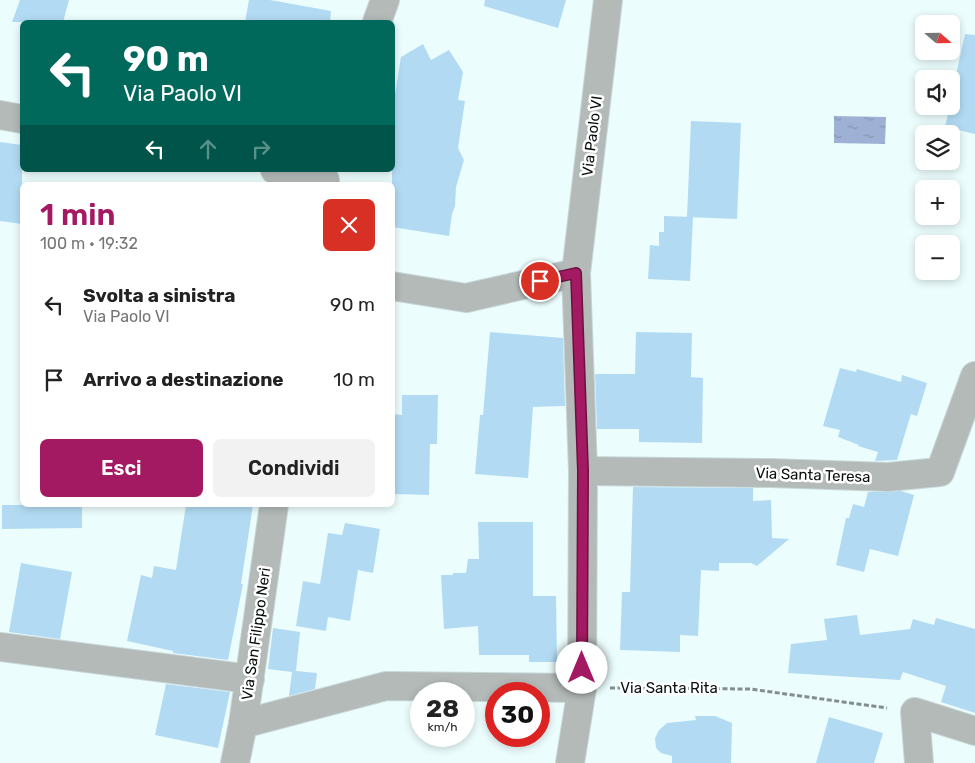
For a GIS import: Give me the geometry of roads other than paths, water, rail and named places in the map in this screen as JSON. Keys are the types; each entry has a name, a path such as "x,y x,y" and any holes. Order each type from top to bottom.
{"street":[{"path":"378,20 385,0"},
{"name":"Via Paolo VI","path":"570,763 582,688 583,471 576,273 608,0"},
{"path":"0,115 20,119"},
{"path":"288,172 325,178"},
{"path":"395,286 466,298 576,273"},
{"name":"Via Santa Teresa","path":"583,471 771,473 888,477 940,472 975,376"},
{"name":"Via San Filippo Neri","path":"236,763 250,679 274,507"},
{"path":"0,647 250,679"},
{"path":"243,724 386,686 582,688"},
{"path":"919,763 915,712 975,731"}],"water":[{"path":"834,116 886,117 885,144 834,143"}]}
